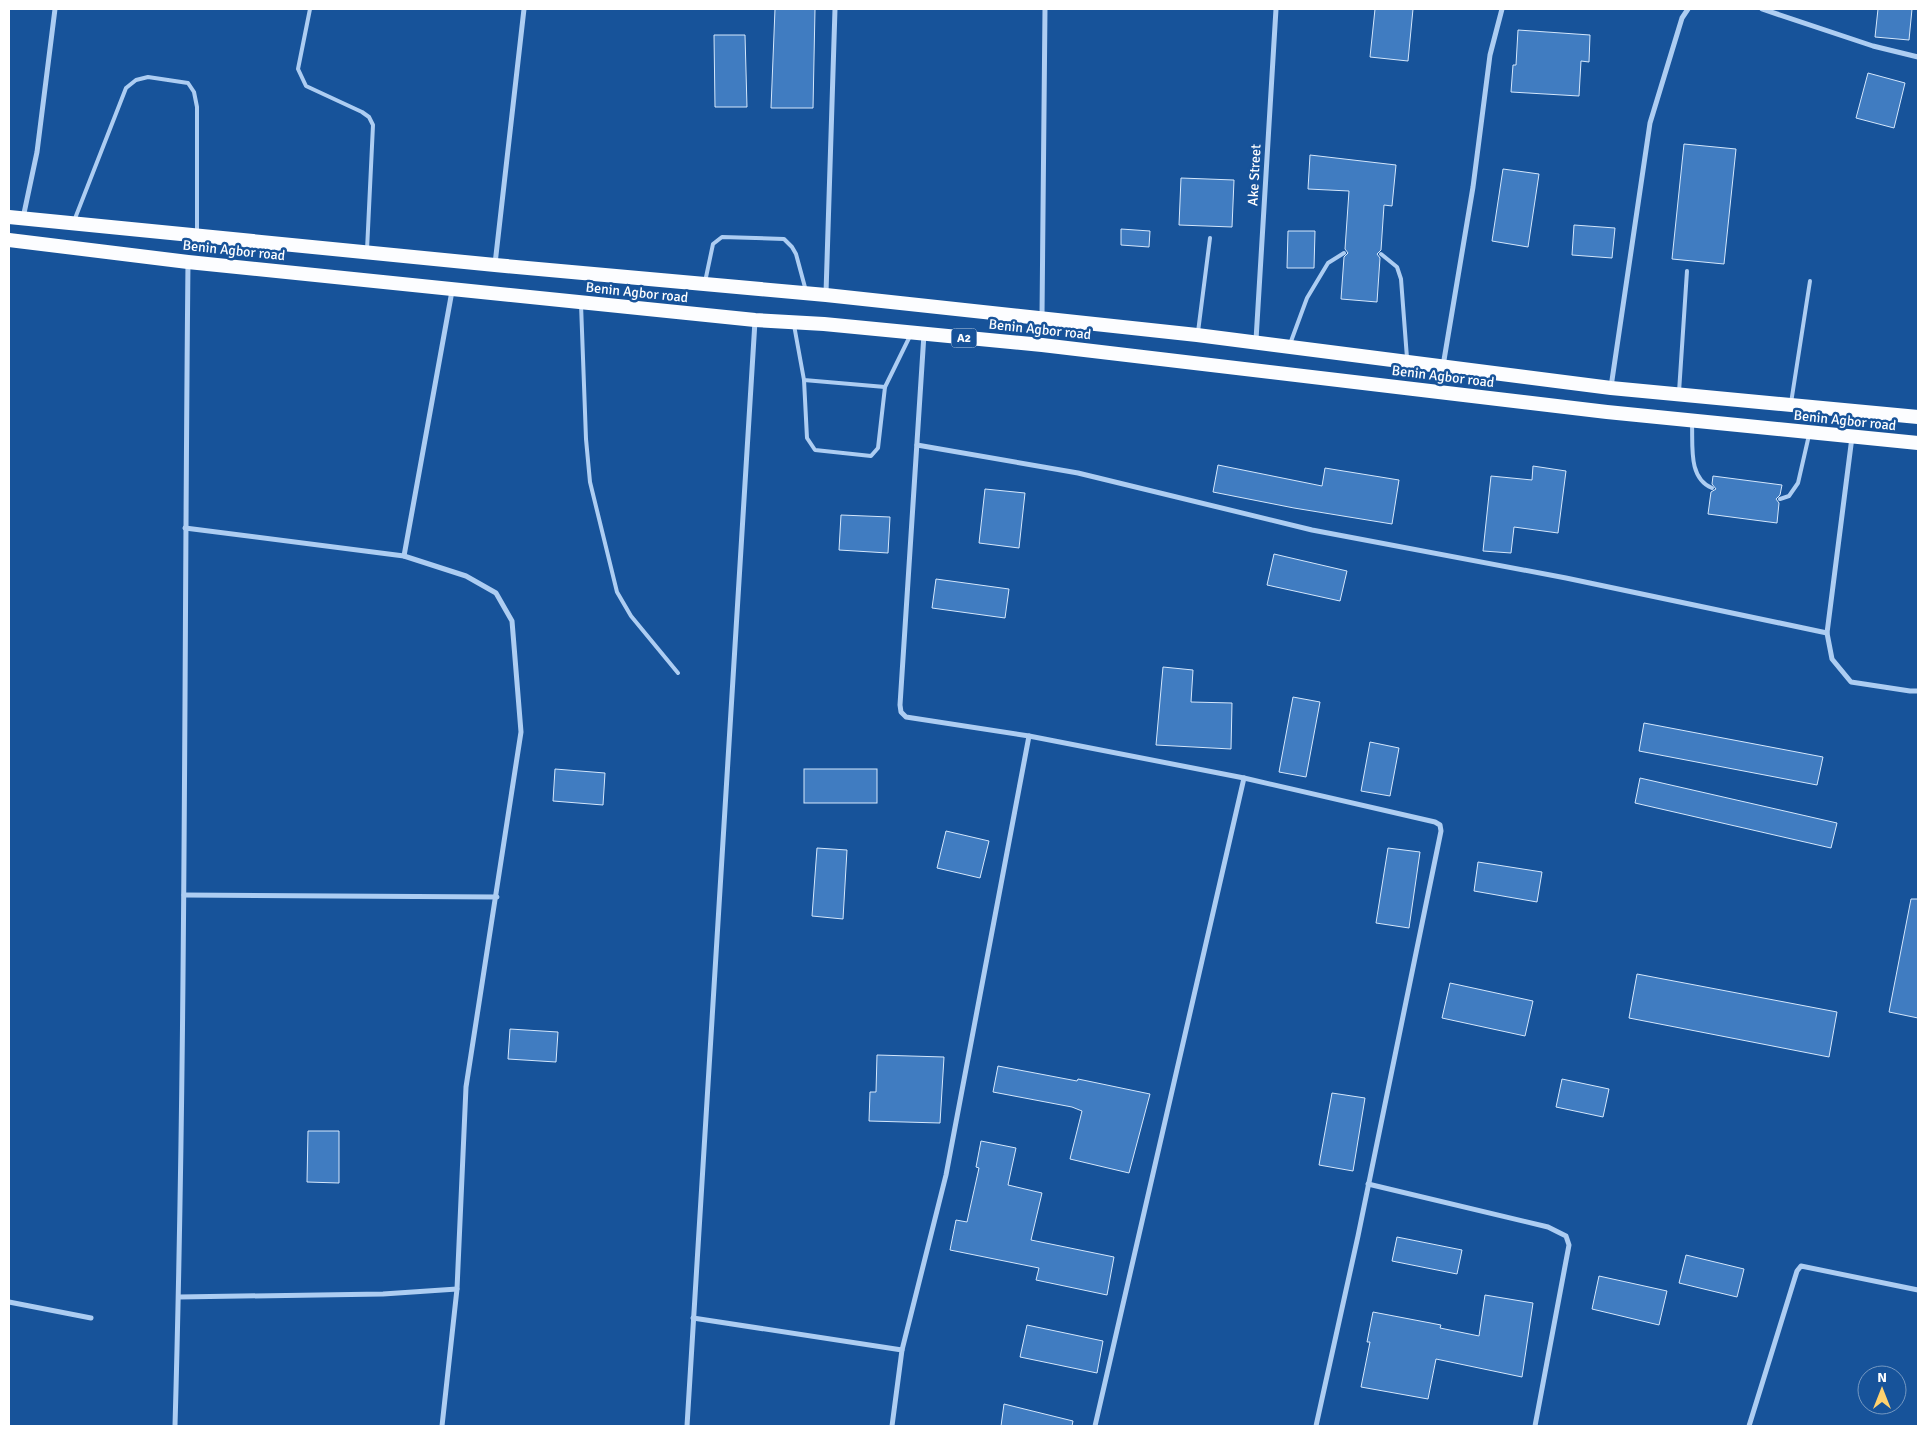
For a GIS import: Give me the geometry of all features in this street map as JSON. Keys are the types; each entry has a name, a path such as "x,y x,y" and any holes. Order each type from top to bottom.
{"highway":[{"name":"Benin Agbor road","path":"9,217 495,265 826,295 1290,346 1611,388 1918,417"},
{"name":"Benin Agbor road","path":"9,240 188,262 755,320 1042,345 1692,421 1918,443"}],"street":[{"path":"24,218 37,152 55,9"},
{"path":"495,265 524,9"},
{"path":"826,295 835,9"},
{"path":"1042,319 1045,9"},
{"name":"Ake Street","path":"1256,343 1276,9"},
{"path":"1443,366 1473,187 1490,55 1502,9"},
{"path":"1611,388 1650,123 1682,18 1688,9"},
{"path":"1762,9 1873,46 1918,57"},
{"path":"175,1426 179,1297 184,895 188,262"},
{"path":"404,556 452,289"},
{"path":"687,1426 755,320"},
{"path":"918,333 917,445 900,705 906,717 1029,736 1244,778 1435,822 1440,825 1441,830 1368,1184 1316,1426"},
{"path":"1852,437 1827,633 1832,659 1851,682 1910,692 1918,691"},
{"path":"917,445 1078,473 1312,530 1566,578 1827,633"},
{"path":"185,528 404,556 466,576 496,593 512,621 521,732 466,1088 457,1289 442,1426"},
{"path":"892,1426 902,1350 946,1175 1029,736"},
{"path":"1095,1426 1244,778"},
{"path":"184,895 497,897"},
{"path":"1368,1184 1548,1227 1566,1236 1569,1245 1535,1426"},
{"path":"1749,1426 1797,1271 1801,1266 1918,1290"},
{"path":"179,1297 383,1294 457,1289"},
{"path":"9,1302 91,1318"},
{"path":"693,1318 902,1350"}],"lane":[{"path":"310,9 298,69 302,79 306,86 362,112 369,117 373,125 367,252"},
{"path":"74,223 126,88 136,80 148,77 188,83 194,92 197,107 197,235"},
{"path":"704,284 712,244 722,236 784,239 796,254 806,293"},
{"path":"1197,335 1210,238"},
{"path":"1290,346 1307,298 1328,263 1344,253"},
{"path":"1381,254 1397,267 1401,279 1408,361"},
{"path":"1678,394 1687,270"},
{"path":"1790,405 1810,282"},
{"path":"581,302 586,439 590,482 617,592 631,616 678,673"},
{"path":"793,322 804,380 807,438 815,450 871,456 878,448 885,388 918,333"},
{"path":"804,380 885,388"},
{"path":"1692,421 1694,470 1703,484 1712,488"},
{"path":"1780,499 1789,496 1798,483 1809,432"}],"building":[{"path":"775,9 815,9 813,108 771,108"},
{"path":"1375,9 1413,9 1408,61 1370,57"},
{"path":"1878,9 1912,9 1909,40 1875,37"},
{"path":"1518,30 1590,35 1589,62 1581,61 1579,96 1511,92 1513,65 1516,65"},
{"path":"714,35 745,35 747,107 715,107"},
{"path":"1868,73 1905,83 1894,128 1856,118"},
{"path":"1684,144 1736,149 1724,264 1672,259"},
{"path":"1310,155 1396,165 1392,206 1384,205 1381,250 1377,254 1380,258 1377,302 1341,299 1344,257 1348,253 1345,249 1349,191 1308,189"},
{"path":"1503,169 1539,174 1528,247 1492,241"},
{"path":"1181,178 1234,180 1232,227 1179,225"},
{"path":"1574,225 1615,228 1612,258 1572,255"},
{"path":"1121,229 1150,231 1149,247 1121,245"},
{"path":"1288,231 1315,231 1314,268 1287,268"},
{"path":"1218,465 1322,486 1325,468 1399,480 1392,524 1213,492"},
{"path":"1533,466 1566,471 1558,533 1514,527 1511,553 1483,551 1491,476 1532,480"},
{"path":"1713,476 1782,485 1780,495 1776,499 1779,503 1777,523 1708,514 1711,492 1716,489 1712,484"},
{"path":"985,489 1025,493 1019,548 979,543"},
{"path":"841,515 890,517 888,553 839,550"},
{"path":"1274,554 1347,571 1340,601 1267,585"},
{"path":"936,579 1009,589 1005,618 932,608"},
{"path":"1163,667 1193,670 1191,702 1232,703 1231,749 1156,745"},
{"path":"1293,697 1320,702 1306,777 1279,772"},
{"path":"1644,723 1823,757 1817,785 1639,751"},
{"path":"1370,742 1399,748 1390,796 1361,791"},
{"path":"555,769 605,773 603,805 553,801"},
{"path":"804,769 877,769 877,803 804,803"},
{"path":"1640,778 1837,823 1831,848 1635,803"},
{"path":"946,831 989,841 980,878 937,868"},
{"path":"817,848 847,850 843,919 812,916"},
{"path":"1388,848 1420,852 1409,928 1376,923"},
{"path":"1478,862 1542,872 1537,902 1474,891"},
{"path":"1911,899 1918,899 1918,1018 1889,1012"},
{"path":"1637,974 1837,1012 1829,1057 1629,1018"},
{"path":"1450,983 1533,1001 1525,1036 1442,1018"},
{"path":"510,1029 558,1032 556,1062 508,1059"},
{"path":"877,1055 944,1057 940,1123 869,1121 870,1092 876,1092"},
{"path":"998,1066 1077,1081 1078,1079 1150,1094 1129,1173 1070,1159 1082,1111 1072,1107 993,1092"},
{"path":"1562,1079 1609,1089 1603,1117 1556,1107"},
{"path":"1332,1093 1365,1098 1353,1171 1319,1165"},
{"path":"308,1131 339,1131 339,1183 307,1182"},
{"path":"981,1141 1016,1148 1008,1185 1042,1193 1031,1240 1114,1257 1107,1295 1036,1280 1039,1268 950,1250 956,1220 967,1222 979,1168 976,1167"},
{"path":"1397,1237 1462,1250 1457,1274 1392,1261"},
{"path":"1686,1255 1744,1269 1737,1297 1679,1283"},
{"path":"1599,1276 1667,1291 1659,1325 1592,1309"},
{"path":"1485,1295 1533,1303 1522,1377 1436,1359 1428,1399 1361,1387 1370,1342 1367,1342 1373,1312 1441,1325 1440,1328 1479,1336"},
{"path":"1027,1325 1103,1341 1097,1373 1020,1357"},
{"path":"1004,1404 1073,1421 1072,1426 1001,1426"}]}
